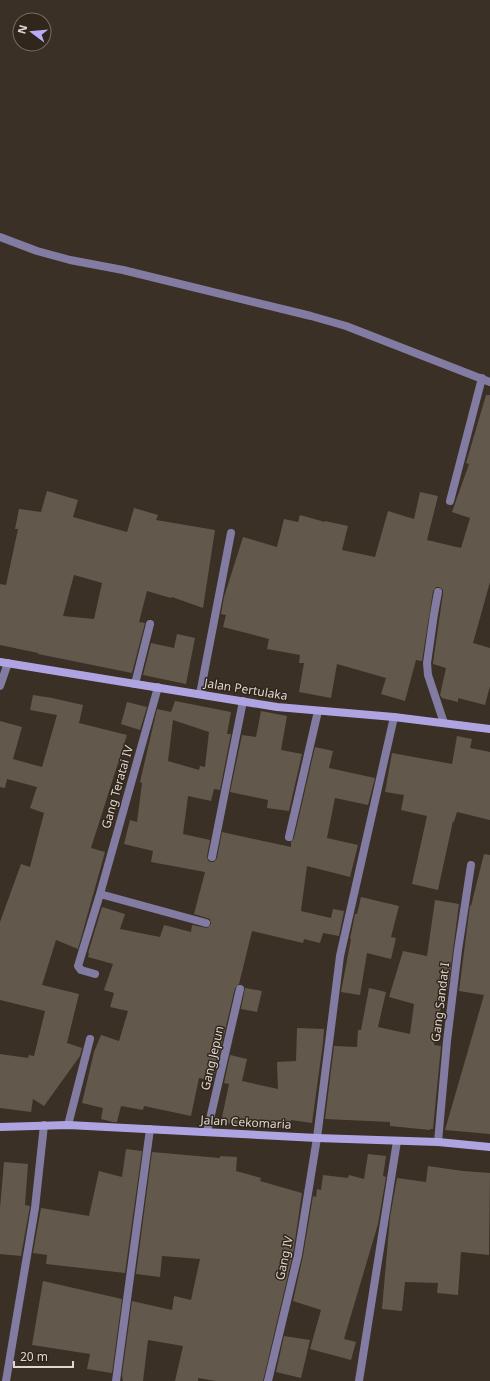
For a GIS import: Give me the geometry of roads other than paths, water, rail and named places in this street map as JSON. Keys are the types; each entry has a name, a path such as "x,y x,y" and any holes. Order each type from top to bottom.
{"street":[{"path":"0,237 37,251 70,260 122,270 339,324 485,380 479,390 450,501"},
{"path":"200,694 231,533"},
{"path":"438,592 427,663 428,675 444,723"},
{"path":"135,684 150,624"},
{"path":"0,686 4,662"},
{"name":"Jalan Pertulaka","path":"4,662 243,701 318,711 394,717 490,729"},
{"name":"Gang Teratai IV","path":"96,974 81,970 78,966 100,894 158,688"},
{"path":"212,857 243,701"},
{"path":"289,837 318,711"},
{"name":"Gang IV","path":"268,1381 298,1255 317,1138 340,956 394,717"},
{"name":"Gang Sandat I","path":"438,1142 447,1041 458,950 471,866"},
{"path":"100,894 206,923"},
{"name":"Gang Jepun","path":"207,1132 240,989"},
{"path":"68,1125 90,1039"},
{"path":"6,1381 35,1208 44,1125"},
{"name":"Jalan Cekomaria","path":"0,1128 68,1125 317,1138 438,1142 490,1147"},
{"path":"116,1381 150,1129"},
{"path":"359,1381 397,1141"}]}
